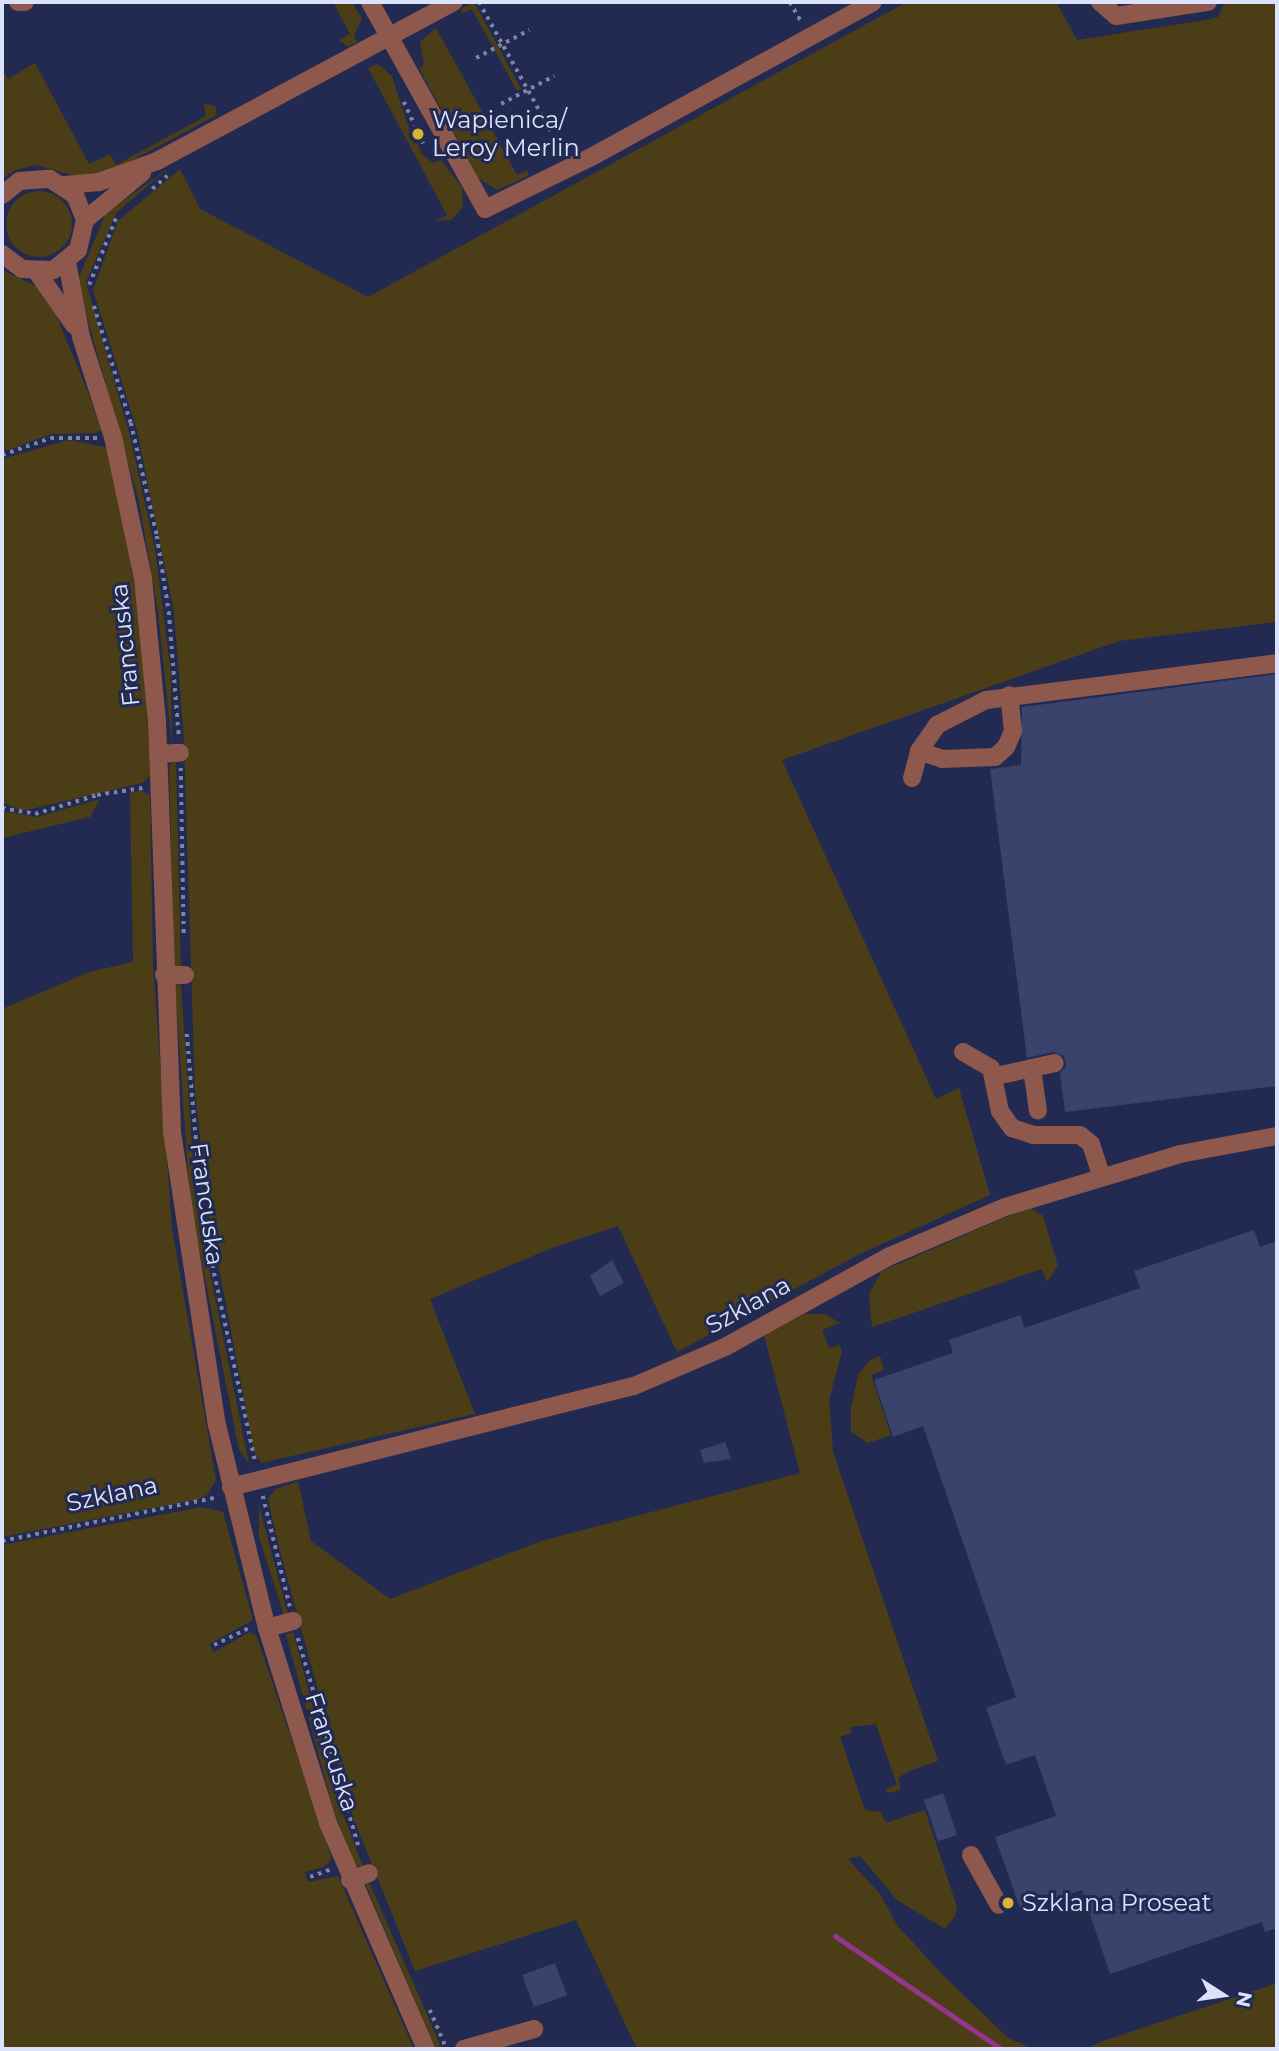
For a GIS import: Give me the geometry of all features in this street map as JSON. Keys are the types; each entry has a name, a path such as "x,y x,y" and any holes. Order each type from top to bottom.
{"street":[{"path":"18,2 25,2"},
{"path":"370,2 485,209 571,167 873,2"},
{"path":"2,195 19,181 34,177 65,186 99,182 157,161 454,2"},
{"path":"1100,2 1109,14 1116,16 1208,2"},
{"path":"85,220 157,161"},
{"path":"2,254 22,269 37,272 67,262 81,243 85,220 82,206 65,186"},
{"name":"Francuska","path":"67,262 81,337 113,437 143,578 160,786 164,975 172,1132 183,1222 232,1490 267,1625 347,1872 426,2049"},
{"name":"Francuska","path":"37,272 81,337"},
{"path":"912,778 919,751 937,725 958,711 1009,695 1277,663"},
{"path":"919,751 942,759 995,757 1006,747 1013,731 1009,695"},
{"path":"158,754 180,752"},
{"path":"164,975 185,975"},
{"path":"963,1052 986,1064 996,1076 1000,1111 1012,1128 1034,1135 1080,1135 1094,1150 1101,1175"},
{"path":"996,1076 1055,1063"},
{"path":"1032,1068 1038,1111"},
{"name":"Szklana","path":"232,1490 634,1386 725,1347 841,1280 940,1233 1101,1175 1180,1154 1277,1136"},
{"path":"267,1625 293,1621"},
{"path":"971,1855 999,1905"},
{"path":"347,1872 369,1873"},
{"path":"464,2049 534,2029"}],"path":[{"path":"479,2 571,167"},
{"path":"790,2 810,37"},
{"path":"476,58 529,30"},
{"path":"501,104 554,76"},
{"path":"402,96 424,145"},
{"path":"147,192 174,170"},
{"path":"119,214 91,275 90,293 131,424 157,536 176,669 184,947"},
{"path":"2,455 51,438 113,437"},
{"path":"2,808 36,814 97,795 160,786"},
{"path":"187,1028 200,1195"},
{"path":"206,1232 253,1461 263,1465 270,1491 261,1499 348,1819 369,1873"},
{"name":"Szklana","path":"2,1541 232,1490"},
{"path":"214,1645 267,1625"},
{"path":"310,1877 347,1872"},
{"path":"425,1998 447,2049"}],"shaded area":[{"path":"333,2 352,2 362,19 354,35 357,42 348,47 339,40 350,34"},
{"path":"474,2 521,89 517,91 472,9 461,14 462,8"},
{"path":"907,2 1056,2 1077,40 1218,17 1225,2 1277,2 1277,622 1119,641 782,760 936,1099 959,1088 990,1195 860,1254 677,1352 618,1226 554,1247 430,1299 475,1414 261,1463 254,1451 209,1216 195,1093 184,741 174,612 137,430 93,290 118,221 180,169 200,209 368,297"},
{"path":"436,28 517,175 528,170 528,176 497,190 478,178 419,68 424,65 420,42"},
{"path":"35,63 89,164 110,154 116,165 206,116 204,104 215,106 217,115 108,173 78,177 37,165 15,170 2,179 2,69 8,79"},
{"path":"378,64 392,76 407,123 423,155 433,163 441,160 462,187 463,207 451,220 436,221 447,215 368,68"},
{"path":"169,168 116,213 86,282 131,440 155,549 171,674 172,746 158,611 139,502 77,282 106,213"},
{"path":"33,191 45,191 63,200 70,211 70,237 63,248 52,255 33,257 20,252 11,243 6,230 6,218 11,205 20,196"},
{"path":"2,270 34,285 50,300 89,395 101,430 96,433 51,434 2,452"},
{"path":"68,440 106,447 124,520 145,654 150,776 142,783 22,811 2,802 2,459"},
{"path":"176,762 181,968 174,968 169,765"},
{"path":"141,791 150,795 153,964 172,1228 216,1480 207,1495 199,1499 2,1537 2,1009 89,972 133,962 130,792"},
{"path":"100,799 90,817 2,838 2,811 37,817"},
{"path":"175,984 181,985 196,1204 249,1464 239,1450 190,1203"},
{"path":"1029,1207 1043,1216 1058,1266 1047,1282 1042,1269 872,1327 869,1294 882,1271"},
{"path":"804,1314 825,1314 840,1323 822,1330 829,1348 840,1345 842,1352 829,1400 833,1452 938,1761 909,1771 898,1778 901,1790 888,1793 886,1789 897,1785 876,1724 851,1727 851,1733 840,1737 865,1810 881,1812 886,1823 925,1810 957,1907 955,1916 945,1929 897,1900 860,1856 848,1859 880,1894 897,1925 941,1973 1008,2038 1033,2049 637,2049 576,1920 415,1971 353,1817 279,1548 268,1499 276,1489 298,1481 311,1541 390,1599 541,1541 800,1473 764,1335"},
{"path":"880,1356 884,1370 871,1375 891,1435 868,1443 851,1432 851,1408 858,1375 870,1360"},
{"path":"259,1506 288,1615 284,1616 259,1537"},
{"path":"202,1507 223,1512 253,1620 209,1644 214,1652 250,1632 257,1637 332,1859 324,1867 305,1872 308,1882 338,1876 414,2049 2,2049 2,1545"},
{"path":"293,1632 338,1801 363,1867 355,1866 333,1808 286,1634"},
{"path":"365,1883 370,1884 442,2049 435,2048"},
{"path":"1277,1983 1277,2049 1086,2049 1103,2041"}],"building":[{"path":"1277,674 1277,1086 1065,1112 1060,1073 1066,1066 1064,1056 1053,1052 1027,1058 990,769 1021,765 1022,707"},
{"path":"1254,1230 1260,1247 1277,1241 1277,1928 1265,1932 1262,1922 1110,1974 1082,1890 1021,1911 995,1837 1056,1816 1035,1755 1006,1765 986,1708 1016,1697 923,1426 893,1437 874,1380 953,1353 949,1340 1020,1315 1025,1328 1140,1288 1134,1271"},
{"path":"612,1260 624,1283 600,1296 590,1276"},
{"path":"725,1442 731,1459 704,1463 700,1450"},
{"path":"943,1793 957,1835 938,1841 924,1800"},
{"path":"555,1963 567,1995 534,2007 522,1975"}],"waterway":[{"path":"835,1936 1001,2049"}],"place":[{"name":"Wapienica/ Leroy Merlin","path":"418,134"},
{"name":"Szklana Proseat","path":"1008,1903"}]}
